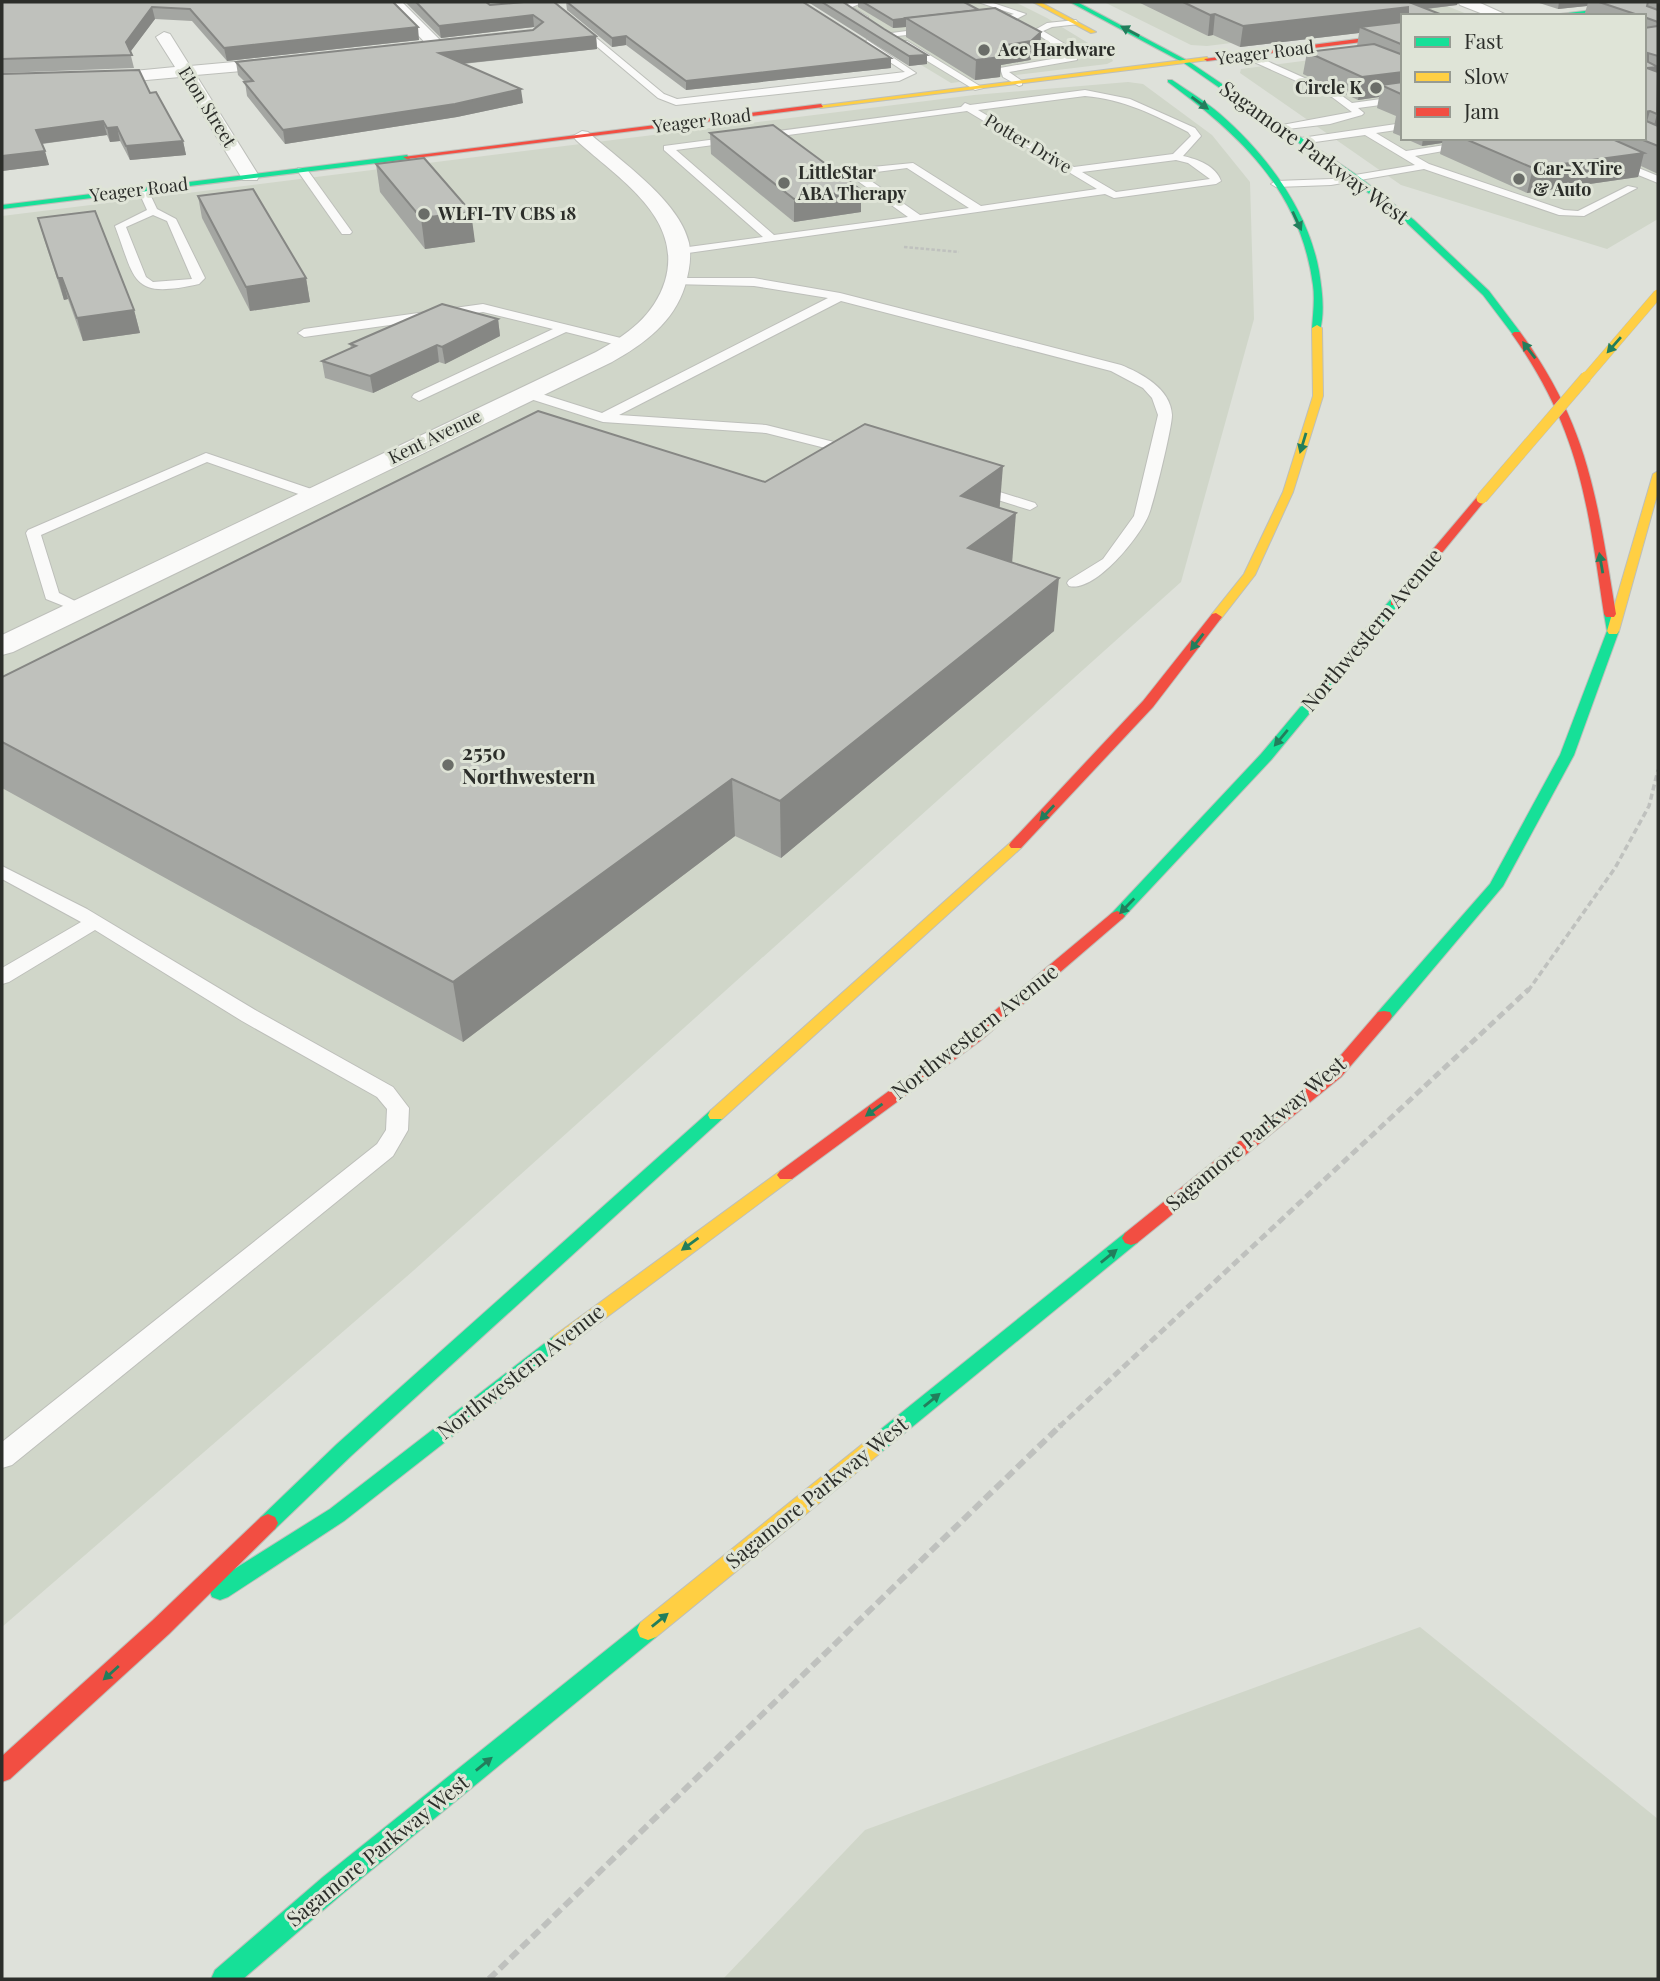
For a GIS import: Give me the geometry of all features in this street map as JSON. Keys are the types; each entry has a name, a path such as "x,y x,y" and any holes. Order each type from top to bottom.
{"main road":[{"path":"1036,2 1107,41"},
{"name":"Sagamore Parkway West","path":"223,1979 343,1878 1335,1073 1496,886 1567,755 1613,631 1586,473 1573,433 1541,366 1486,293 1411,222 1355,178 1185,62 1082,3"},
{"path":"1596,14 1658,4"},
{"name":"Yeager Road","path":"2,207 1401,35"},
{"name":"Sagamore Parkway West","path":"2,1771 161,1627 344,1450 1026,836 1148,704 1249,575 1289,492 1318,396 1317,284 1306,240 1288,201 1252,150 1218,116 1128,53"},
{"name":"Northwestern Avenue","path":"161,1627 337,1515 610,1303 974,1037 1122,912 1266,757 1482,498 1658,294"},
{"path":"1613,631 1658,474"}],"street":[{"path":"394,2 444,45 411,49"},
{"path":"1465,2 1497,14"},
{"name":"Eton Street","path":"164,37 250,176"},
{"path":"2,79 113,78 303,60"},
{"path":"582,136 659,209 674,229 681,251"},
{"name":"Kent Avenue","path":"2,646 629,344 646,331 667,308 676,282 681,251"}],"lane":[{"path":"548,2 668,100 694,101 912,74 859,39"},
{"path":"860,2 845,6 978,88"},
{"path":"982,2 1022,14 1008,20 982,24"},
{"path":"1019,83 1003,70 1074,58 1072,52 1037,31 1050,25 1076,22"},
{"path":"880,29 942,28"},
{"path":"1332,44 1350,52"},
{"path":"1246,55 1335,95 1390,128"},
{"path":"1283,72 1308,69"},
{"path":"797,90 821,107"},
{"name":"Potter Drive","path":"942,92 1110,193"},
{"path":"774,240 668,148 1077,93 1125,99 1192,130 1196,136 1176,157"},
{"path":"1363,114 1401,100"},
{"path":"1282,128 1401,107"},
{"path":"1301,141 1401,126"},
{"path":"1366,131 1425,166 1571,215 1580,214 1632,188"},
{"path":"1405,155 1499,140"},
{"path":"681,251 1216,181 1214,175 1203,168 1176,157 1071,170"},
{"path":"1609,159 1658,180"},
{"path":"918,219 852,172 909,165 979,210"},
{"path":"1276,184 1323,183 1425,166"},
{"path":"302,170 346,232"},
{"path":"142,190 153,211 171,219 199,278 195,282 151,286 141,279 120,226 153,211"},
{"path":"676,282 754,282 840,297 1138,376 1162,401 1165,415 1141,516 1108,562 1075,583"},
{"path":"603,418 840,297"},
{"path":"304,333 483,309 629,344"},
{"path":"419,397 563,329"},
{"path":"526,393 603,418 766,429 800,435 876,458"},
{"path":"80,608 52,596 33,533 206,457 315,495"},
{"path":"966,486 1030,506"},
{"path":"2,872 173,966 204,989 385,1093 398,1108 397,1130 385,1150 2,1457"},
{"path":"2,977 95,922"}],"path":[{"path":"489,1979 1080,1407 1527,992 1615,868 1649,806 1658,770"}],"shaded area":[{"path":"817,2 1015,2 1047,18 1111,57 1113,61 1107,64 951,83"},
{"path":"1437,2 1467,14 1401,14 1401,22 1207,46 1191,45 1106,3"},
{"path":"1401,48 1401,140 1658,140 1658,219 1607,249 1401,185 1240,73 1241,69"},
{"path":"1128,82 1143,84 1212,135 1250,182 1254,319 1181,582 413,1271 2,1627 2,216 974,95"},
{"path":"1420,1627 1658,1819 1658,1979 723,1979 865,1830"}],"building":[{"path":"2,2 393,2 418,27 224,48 190,9 152,7 126,42 132,55 2,59"},
{"path":"416,2 486,2 490,5 554,2 596,36 439,53 521,89 455,104 283,130 244,82 253,81 236,62 533,30 543,22 533,15 439,26"},
{"path":"567,2 803,2 891,58 686,81 626,36 612,38"},
{"path":"822,2 843,2 927,55 909,56"},
{"path":"863,2 964,2 979,10 893,20"},
{"path":"1183,2 1409,2 1440,14 1408,14 1408,7 1243,26 1215,14 1210,15"},
{"path":"1599,2 1648,2 1647,6 1658,10 1658,22 1646,18 1646,14 1635,14"},
{"path":"995,8 1041,32 1031,41 1001,46 1001,57 976,60 906,18"},
{"path":"1401,22 1401,44 1360,27"},
{"path":"1658,26 1658,56 1648,53 1648,62 1658,67 1647,68 1658,72 1657,114 1646,112 1646,28"},
{"path":"1374,44 1401,54 1401,72 1362,77 1307,52"},
{"path":"139,70 150,93 156,92 183,141 126,146 117,127 107,128 103,121 36,130 45,151 2,156 2,74"},
{"path":"1401,82 1401,94 1381,85"},
{"path":"1646,121 1658,126 1658,146 1643,140 1646,140"},
{"path":"773,125 861,190 794,199 710,133"},
{"path":"1468,140 1615,140 1644,153 1533,168"},
{"path":"424,158 471,212 421,218 376,164"},
{"path":"253,189 306,278 246,287 198,196"},
{"path":"95,211 134,310 77,318 62,278 58,278 38,218"},
{"path":"442,304 498,319 442,347 437,345 370,376 322,361 356,346 350,344"},
{"name":"2550 Northwestern","path":"538,411 765,482 865,424 1003,466 961,496 1016,513 968,548 1059,578 780,801 732,779 453,982 2,742 2,677"}],"traffic: fast":[{"path":"1073,2 1186,62 1355,178 1411,222 1486,293 1517,334"},
{"path":"1576,14 1658,4"},
{"path":"1170,81 1236,132 1283,192 1295,214 1313,261 1318,290 1317,328"},
{"path":"2,207 407,157"},
{"path":"1117,916 1266,757 1395,602"},
{"path":"1384,1016 1496,886 1567,755 1613,631 1610,614"},
{"path":"268,1523 344,1450 716,1115"},
{"path":"872,1448 1131,1238"},
{"path":"220,1590 337,1515 561,1341"},
{"path":"224,1979 332,1886 648,1630"}],"traffic: slow":[{"path":"1036,2 1093,32"},
{"path":"821,106 1207,59"},
{"path":"1482,498 1658,294"},
{"path":"1216,617 1249,575 1288,492 1318,396 1317,328"},
{"path":"1613,631 1658,474"},
{"path":"716,1115 1016,845"},
{"path":"561,1341 786,1175"},
{"path":"648,1630 872,1448"}],"traffic: jam":[{"path":"1207,59 1401,35"},
{"path":"407,157 821,106"},
{"path":"1517,334 1558,399 1580,452 1593,506 1610,614"},
{"path":"1395,602 1482,498"},
{"path":"1016,845 1148,704 1216,617"},
{"path":"786,1175 974,1037 1117,916"},
{"path":"1131,1238 1335,1073 1384,1016"},
{"path":"2,1771 161,1627 268,1523"}],"place":[{"name":"Ace Hardware","path":"984,50"},
{"name":"Circle K","path":"1376,88"},
{"name":"Car-X Tire & Auto","path":"1519,179"},
{"name":"LittleStar ABA Therapy","path":"784,183"},
{"name":"WLFI-TV CBS 18","path":"424,214"},
{"name":"2550 Northwestern","path":"448,765"}]}
